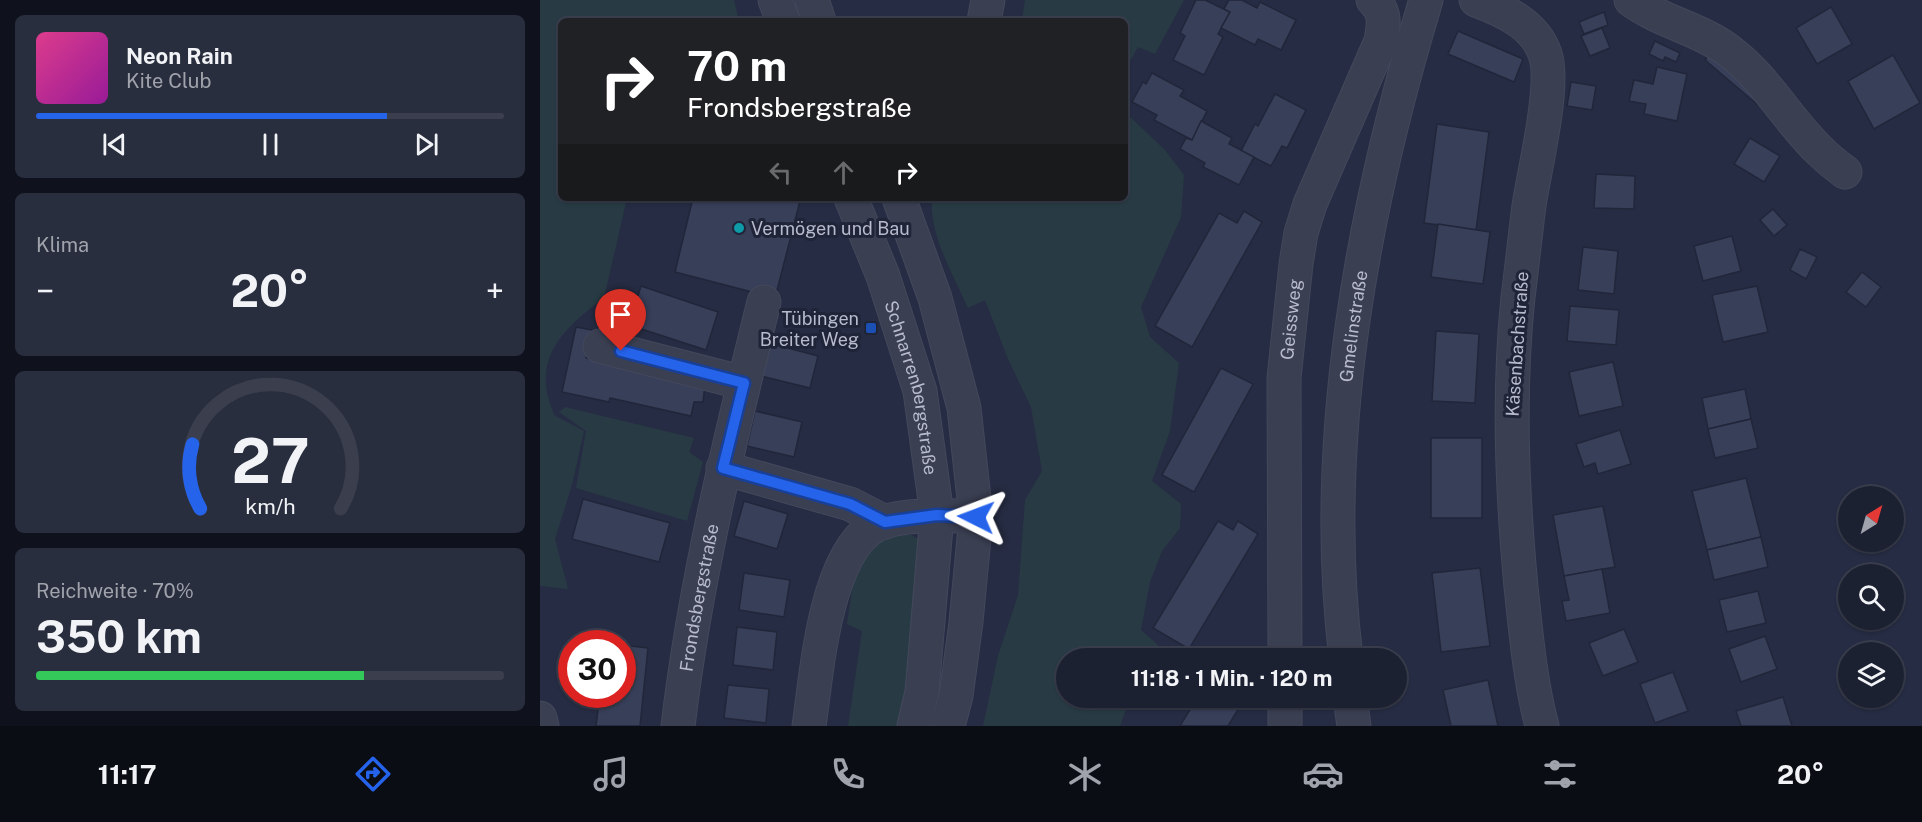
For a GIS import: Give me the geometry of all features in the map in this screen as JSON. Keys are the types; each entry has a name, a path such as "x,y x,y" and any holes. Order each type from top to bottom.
{"street":[{"path":"775,0 782,18"},
{"path":"812,0 818,18"},
{"path":"985,18 988,0"},
{"name":"Geissweg","path":"1285,648 1284,378 1296,264 1301,233 1310,204 1381,41 1384,24 1383,12 1373,0"},
{"name":"Gmelinstraße","path":"1345,648 1340,590 1339,475 1348,364 1355,311 1375,203 1426,0"},
{"name":"Käsenbachstraße","path":"1476,0 1518,20 1534,33 1546,54 1548,79 1518,297 1511,423 1514,511 1526,637 1542,726"},
{"path":"1631,0 1660,17 1703,34 1730,51 1779,102 1820,151 1845,172"},
{"name":"Schnarrenbergstraße","path":"852,201 883,276 920,391 937,515 922,692 914,726"},
{"path":"899,201 935,298 964,408 976,517 966,622 956,696 948,726"},
{"name":"Frondsbergstraße","path":"678,726 687,652 723,468 764,302"},
{"path":"600,346 744,383"},
{"path":"723,468 850,504 885,522"},
{"path":"809,726 834,583 856,543 869,531 885,522 937,515 976,517"},
{"path":"1285,708 1285,726"},
{"path":"1351,708 1354,726"},
{"path":"540,718 542,726"}],"shaded area":[{"path":"540,0 734,0 738,18 558,18 558,201 626,201 604,298 563,334 546,369 547,391 554,415 584,431 572,485 555,539 568,589 540,586"},
{"path":"1025,0 1184,0 1155,54 1138,47 1128,65 1128,18 1022,18"},
{"path":"1128,115 1165,150 1184,175 1181,217 1141,307 1150,337 1179,363 1170,431 1152,481 1181,504 1180,528 1162,551 1150,582 1141,630 1159,648 1056,648 1056,708 1126,708 1120,726 983,726 998,656 1018,595 1025,500 1042,471 1031,407 1008,359 985,300 968,308 949,268 934,226 932,201 1128,201"},
{"path":"565,407 694,438 689,452 703,462 687,521 576,488 586,431 559,412"},
{"path":"883,533 911,535 924,542 915,639 900,726 848,726 862,631 847,624 853,583 866,548"}],"building":[{"path":"1196,0 1205,0 1230,12 1218,34 1223,37 1204,75 1173,60 1185,36 1180,33"},
{"path":"1229,0 1242,0 1257,8 1260,2 1296,20 1281,50 1258,39 1255,45 1221,28 1230,12 1224,9"},
{"path":"1831,7 1852,44 1817,64 1796,28"},
{"path":"1604,12 1608,25 1584,34 1579,22"},
{"path":"1602,28 1610,48 1590,56 1581,36"},
{"path":"1458,31 1523,59 1514,82 1448,54"},
{"path":"1655,41 1680,53 1676,62 1665,57 1663,61 1649,54"},
{"path":"1711,52 1765,98 1758,105 1705,60"},
{"path":"1893,55 1920,103 1874,129 1848,81"},
{"path":"1657,67 1687,74 1677,121 1644,114 1646,104 1629,101 1634,80 1653,84"},
{"path":"1152,73 1184,90 1180,96 1207,111 1192,140 1154,120 1157,115 1132,102 1143,82 1146,84"},
{"path":"1571,82 1596,86 1592,110 1567,106"},
{"path":"1275,94 1306,110 1287,148 1282,146 1271,166 1241,151 1255,124 1258,126"},
{"path":"1201,121 1232,138 1229,144 1254,157 1239,185 1203,167 1205,163 1180,149 1186,138 1192,140"},
{"path":"1437,124 1489,132 1476,230 1424,223"},
{"path":"1750,138 1780,156 1764,182 1734,164"},
{"path":"1596,174 1635,176 1634,209 1594,208"},
{"name":"Vermögen und Bau","path":"692,201 800,201 775,298 675,272"},
{"path":"1773,209 1787,225 1774,236 1760,220"},
{"path":"1244,211 1262,222 1192,347 1155,326 1219,213 1237,223"},
{"path":"1438,224 1490,232 1483,284 1431,277"},
{"path":"1732,236 1741,271 1703,281 1694,246"},
{"path":"1583,247 1618,251 1614,294 1578,290"},
{"path":"1800,249 1817,257 1806,279 1790,270"},
{"path":"1862,272 1881,287 1866,307 1846,292"},
{"path":"641,286 718,312 706,350 629,325"},
{"path":"1757,286 1768,332 1723,342 1712,295"},
{"path":"1570,306 1619,310 1616,345 1567,341"},
{"path":"576,327 592,330 586,358 705,385 703,402 694,402 691,416 610,398 609,402 562,392"},
{"path":"1436,331 1479,334 1475,403 1432,401"},
{"path":"769,343 818,356 810,388 761,376"},
{"path":"1613,362 1623,406 1579,416 1569,372"},
{"path":"1221,368 1253,384 1194,492 1162,475"},
{"path":"1745,389 1751,419 1708,429 1702,398"},
{"path":"755,411 802,422 794,457 747,446"},
{"path":"1751,419 1758,448 1715,458 1708,429"},
{"path":"1620,430 1631,464 1598,474 1595,463 1584,467 1576,444"},
{"path":"1431,438 1482,438 1482,518 1431,518"},
{"path":"1746,478 1761,537 1707,550 1692,491"},
{"path":"583,499 670,523 659,562 572,539"},
{"path":"744,501 788,514 777,549 734,536"},
{"path":"1603,506 1615,567 1564,576 1553,515"},
{"path":"1218,521 1233,530 1238,521 1258,534 1190,648 1153,628"},
{"path":"1761,537 1768,567 1714,580 1707,550"},
{"path":"1480,568 1490,646 1441,652 1432,573"},
{"path":"1602,569 1610,613 1566,621 1562,601 1569,600 1564,576"},
{"path":"744,573 790,580 784,617 739,610"},
{"path":"1758,591 1766,623 1727,632 1719,600"},
{"path":"737,627 777,632 773,670 733,665"},
{"path":"1624,629 1638,662 1603,676 1589,643"},
{"path":"1765,636 1777,669 1741,682 1729,649"},
{"path":"636,647 648,648 640,726 596,726 598,708 636,708"},
{"path":"1673,672 1688,711 1655,723 1640,684"},
{"path":"1488,680 1498,726 1451,726 1443,690"},
{"path":"728,685 769,689 766,723 724,718"},
{"path":"1783,697 1792,726 1741,726 1736,711"},
{"path":"1191,708 1239,708 1228,726 1180,726"}],"place":[{"name":"Vermögen und Bau","path":"739,228"},
{"name":"Tübingen Breiter Weg","path":"871,328"}],"route":[{"path":"621,351 744,383 723,468 850,504 885,522 937,515 976,517"}]}
